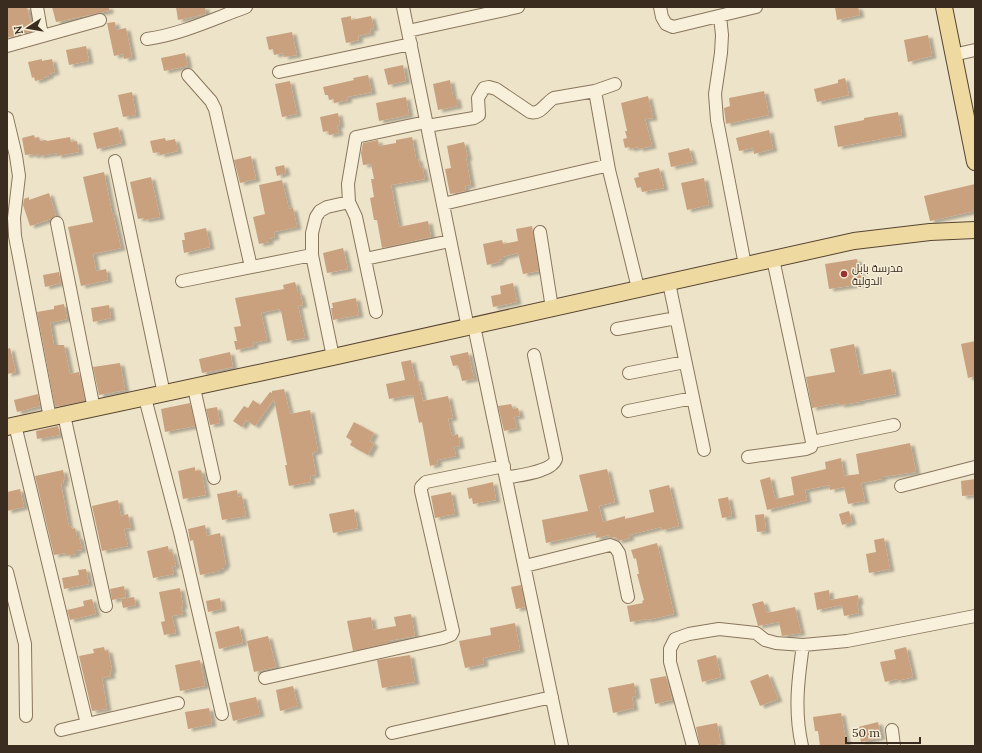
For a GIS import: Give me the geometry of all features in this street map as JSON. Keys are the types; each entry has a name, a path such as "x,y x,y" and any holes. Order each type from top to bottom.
{"main road":[{"path":"944,7 975,158"},
{"path":"11,426 333,358 638,288 669,283 854,241 930,232 975,230"}],"street":[{"path":"37,7 42,36"},
{"path":"147,39 176,33 218,12 246,7"},
{"path":"403,7 450,241 505,472 562,746"},
{"path":"408,31 518,7"},
{"path":"660,7 662,17 666,24 673,27 756,7"},
{"path":"720,16 722,35 721,53 715,94 717,113 746,265"},
{"path":"7,46 100,20"},
{"path":"278,72 411,44"},
{"path":"953,55 975,50"},
{"path":"188,75 211,101 215,109 251,267"},
{"path":"376,312 356,217 349,202 348,184 356,137 426,124 474,118 478,115 478,98 484,88 489,87 496,89 530,112 534,113 539,112 549,101 554,98 595,90 615,84"},
{"path":"595,90 609,170 638,288"},
{"path":"7,118 9,138 19,176 14,218 15,236 57,416 106,606"},
{"path":"115,161 164,394"},
{"path":"443,204 598,167 605,166 609,170"},
{"path":"333,358 312,255 312,233 316,217 320,211 327,207 349,202"},
{"path":"57,223 94,408"},
{"path":"540,232 552,308"},
{"path":"365,259 450,241"},
{"path":"182,282 312,255"},
{"path":"748,457 806,449 811,447 812,442 773,259"},
{"path":"669,283 704,450"},
{"path":"617,329 676,318"},
{"path":"266,678 452,635 453,631 421,487 426,482 505,472 545,469 553,465 556,459 534,355"},
{"path":"629,373 685,362"},
{"path":"194,388 214,478"},
{"path":"145,398 180,532 222,714"},
{"path":"628,411 693,398"},
{"path":"812,442 894,425"},
{"path":"11,426 87,724"},
{"path":"901,486 975,467"},
{"path":"525,566 610,545 615,547 619,553 628,597"},
{"path":"7,572 25,644 26,716"},
{"path":"693,746 670,662 670,648 675,639 689,634 719,629 756,633 765,640 776,643 803,645 847,641 975,616"},
{"path":"802,746 797,710 797,687 803,645"},
{"path":"392,733 552,697"},
{"path":"61,730 178,703"},
{"path":"892,730 894,746"}],"building":[{"path":"7,7 27,7 33,31 7,38"},
{"path":"52,7 109,7 109,11 56,22"},
{"path":"176,7 205,7 206,14 178,20"},
{"path":"835,7 858,7 860,15 837,20"},
{"path":"351,16 351,20 371,16 374,28 370,29 371,33 358,36 359,40 346,43 341,18"},
{"path":"115,22 116,30 126,28 132,57 124,59 123,54 114,56 107,23"},
{"path":"292,32 297,55 284,57 283,53 274,55 273,49 269,50 266,37"},
{"path":"928,35 932,56 908,62 904,40"},
{"path":"86,46 89,61 69,65 66,50"},
{"path":"185,53 188,66 164,71 161,58"},
{"path":"42,59 42,61 52,59 55,72 49,74 49,76 43,79 35,81 34,77 32,78 28,62"},
{"path":"403,65 406,81 388,85 384,69"},
{"path":"368,75 372,92 347,97 348,100 334,103 334,99 329,100 328,95 325,95 323,87 354,80 353,78"},
{"path":"845,78 849,95 817,102 814,89 838,83 838,80"},
{"path":"450,80 453,97 456,97 458,106 438,110 433,84"},
{"path":"290,81 297,114 282,117 275,84"},
{"path":"764,91 769,115 726,124 724,108 730,106 729,98"},
{"path":"132,92 136,115 123,117 118,95"},
{"path":"648,96 653,118 645,119 652,146 639,149 638,147 630,149 629,147 625,148 623,139 627,138 625,131 627,131 621,103"},
{"path":"406,97 409,115 379,121 376,103"},
{"path":"898,112 902,135 838,147 834,126 864,120 864,118"},
{"path":"338,113 340,125 337,126 339,133 329,135 328,131 323,132 320,117"},
{"path":"118,127 122,143 97,149 93,133"},
{"path":"769,130 773,149 754,154 753,148 739,151 736,138"},
{"path":"34,135 35,138 39,137 40,141 70,137 71,142 77,141 79,152 57,156 57,153 39,156 39,154 33,156 33,154 25,155 22,138"},
{"path":"412,137 416,159 418,159 420,167 422,166 425,179 391,185 399,227 428,221 431,237 382,248 377,220 374,220 370,198 374,197 371,179 374,179 371,164 363,165 361,153 363,143 378,140 379,146 396,143 396,140"},
{"path":"165,138 166,141 175,139 178,151 160,155 160,152 153,153 150,141"},
{"path":"464,142 468,158 466,158 471,185 465,186 466,191 450,194 445,169 451,168 447,146"},
{"path":"689,148 693,162 671,167 668,153"},
{"path":"251,156 256,179 240,183 234,160"},
{"path":"284,165 286,173 277,176 275,167"},
{"path":"659,168 664,188 642,192 641,187 637,188 634,178 639,177 638,173"},
{"path":"104,172 121,248 93,254 96,271 106,269 108,280 81,286 68,227 93,222 83,177"},
{"path":"151,177 160,217 144,220 144,218 138,219 130,182"},
{"path":"704,178 709,205 687,210 681,183"},
{"path":"282,180 289,209 293,208 297,227 274,232 275,237 269,239 269,242 259,244 253,217 265,214 259,185"},
{"path":"975,184 975,211 930,221 924,196"},
{"path":"49,193 56,216 30,226 23,205 24,199 29,197 29,200"},
{"path":"532,226 539,271 523,274 518,253 502,257 502,259 499,260 500,262 487,265 483,244 502,240 503,244 518,241 516,229"},
{"path":"206,228 210,247 184,253 182,240 185,240 184,233"},
{"path":"343,248 348,269 327,273 323,253"},
{"name":"مدرسة بابل الدولية","path":"857,259 863,284 829,289 825,264"},
{"path":"59,272 61,283 45,287 43,275"},
{"path":"295,282 303,305 298,306 305,338 287,341 281,311 279,309 261,313 267,340 253,343 254,346 236,350 234,341 237,341 234,327 241,326 235,298 284,289 283,285"},
{"path":"513,283 517,302 493,307 491,296 501,294 500,286"},
{"path":"356,298 359,315 333,320 331,308 333,308 332,303"},
{"path":"64,304 67,319 50,323 54,345 64,345 70,374 79,372 85,401 55,407 37,312 54,309 54,306"},
{"path":"109,305 111,318 93,322 91,308"},
{"path":"975,341 975,376 968,378 961,344"},
{"path":"854,344 860,375 891,369 896,394 860,402 840,405 839,403 812,408 806,377 835,372 830,349"},
{"path":"10,348 16,372 7,374 7,349"},
{"path":"230,352 233,367 202,373 199,359"},
{"path":"468,352 474,379 462,381 458,365 453,366 450,356"},
{"path":"411,360 415,379 418,379 423,401 448,396 453,418 448,419 452,436 458,434 460,446 454,447 456,456 437,460 438,464 430,466 422,422 419,423 413,395 389,399 386,384 405,380 401,362"},
{"path":"120,363 125,390 99,395 93,367"},
{"path":"284,389 290,414 310,410 318,451 312,453 316,475 310,476 311,482 289,486 285,465 287,465 274,399 255,426 246,420 242,427 233,421 244,406 248,408 253,400 260,405 270,392 272,393 272,391"},
{"path":"38,394 40,406 17,412 14,400"},
{"path":"190,403 195,426 165,432 161,409"},
{"path":"511,404 513,409 518,408 520,416 514,417 517,428 504,431 498,406"},
{"path":"217,407 220,423 210,425 206,409"},
{"path":"354,422 374,433 370,441 374,444 368,455 350,445 352,441 346,437"},
{"path":"58,426 60,435 37,439 36,431"},
{"path":"910,443 916,472 882,477 882,479 861,483 865,501 848,504 844,487 830,490 830,485 805,490 807,500 767,510 760,480 770,477 775,499 794,495 791,477 826,469 825,462 841,458 844,476 859,474 856,454"},
{"path":"195,467 195,471 201,470 206,495 183,499 178,471"},
{"path":"607,469 615,502 599,506 603,522 625,516 625,519 654,512 649,490 669,485 679,526 662,530 661,527 629,535 630,538 618,541 616,537 610,538 609,535 596,538 595,532 546,543 542,520 588,511 579,475"},
{"path":"63,470 65,479 63,480 64,484 61,484 69,527 71,526 72,529 75,528 82,550 76,551 76,554 66,556 65,553 54,555 35,476"},
{"path":"975,479 975,495 962,496 961,481"},
{"path":"493,482 496,500 473,504 472,498 469,499 467,488"},
{"path":"20,489 24,507 7,511 7,492"},
{"path":"237,490 238,497 242,496 246,516 222,520 217,494"},
{"path":"451,492 455,514 435,518 431,496"},
{"path":"728,497 732,516 722,518 718,499"},
{"path":"118,500 121,516 128,514 131,528 124,529 128,546 102,551 92,506"},
{"path":"354,509 358,528 333,533 329,514"},
{"path":"849,511 852,522 842,525 839,514"},
{"path":"764,514 766,531 757,532 755,515"},
{"path":"205,525 207,536 220,533 226,565 224,565 224,568 220,569 220,571 200,575 193,540 190,541 188,529"},
{"path":"884,538 890,569 869,573 866,554 876,552 874,540"},
{"path":"657,543 674,614 630,622 627,606 643,603 642,601 644,600 637,574 639,574 636,558 634,559 631,550"},
{"path":"168,546 169,552 172,551 176,566 172,567 174,574 153,578 147,551"},
{"path":"86,569 89,584 64,589 62,578 79,575 78,570"},
{"path":"521,585 525,607 516,609 511,587"},
{"path":"124,586 126,597 112,600 110,589"},
{"path":"180,588 183,614 172,616 176,633 164,635 161,622 165,621 159,592"},
{"path":"829,590 830,600 858,595 859,602 857,603 859,613 844,616 842,605 817,610 814,593"},
{"path":"134,597 136,605 123,608 121,599"},
{"path":"220,598 222,609 208,612 206,601"},
{"path":"92,599 96,614 70,620 67,610 84,606 83,601"},
{"path":"763,601 767,613 795,607 801,633 782,636 779,622 758,626 752,604"},
{"path":"411,614 415,636 388,641 388,643 353,651 347,621 371,617 373,630 396,626 394,617"},
{"path":"515,623 520,650 483,658 484,664 465,668 459,641 491,635 490,628"},
{"path":"239,626 243,643 219,649 215,632"},
{"path":"268,636 276,667 254,672 247,641"},
{"path":"104,647 105,651 108,650 112,670 110,671 111,676 102,678 107,709 92,711 79,656 94,653 93,649"},
{"path":"906,647 913,677 885,682 880,662 896,659 894,650"},
{"path":"410,655 415,682 382,688 377,660"},
{"path":"716,655 721,677 702,682 697,660"},
{"path":"200,660 205,686 180,691 175,665"},
{"path":"768,674 778,699 760,706 750,681"},
{"path":"666,676 672,700 655,704 650,679"},
{"path":"634,683 636,696 632,697 634,708 613,713 608,688"},
{"path":"293,686 298,706 280,711 276,690"},
{"path":"256,697 260,714 233,721 229,703"},
{"path":"209,708 212,724 188,729 185,712"},
{"path":"841,713 847,746 820,746 818,731 815,731 813,717"},
{"path":"878,722 881,737 861,742 858,727"},
{"path":"717,723 721,744 700,746 696,727"}],"place":[{"name":"مدرسة بابل الدولية","path":"844,274"}]}
